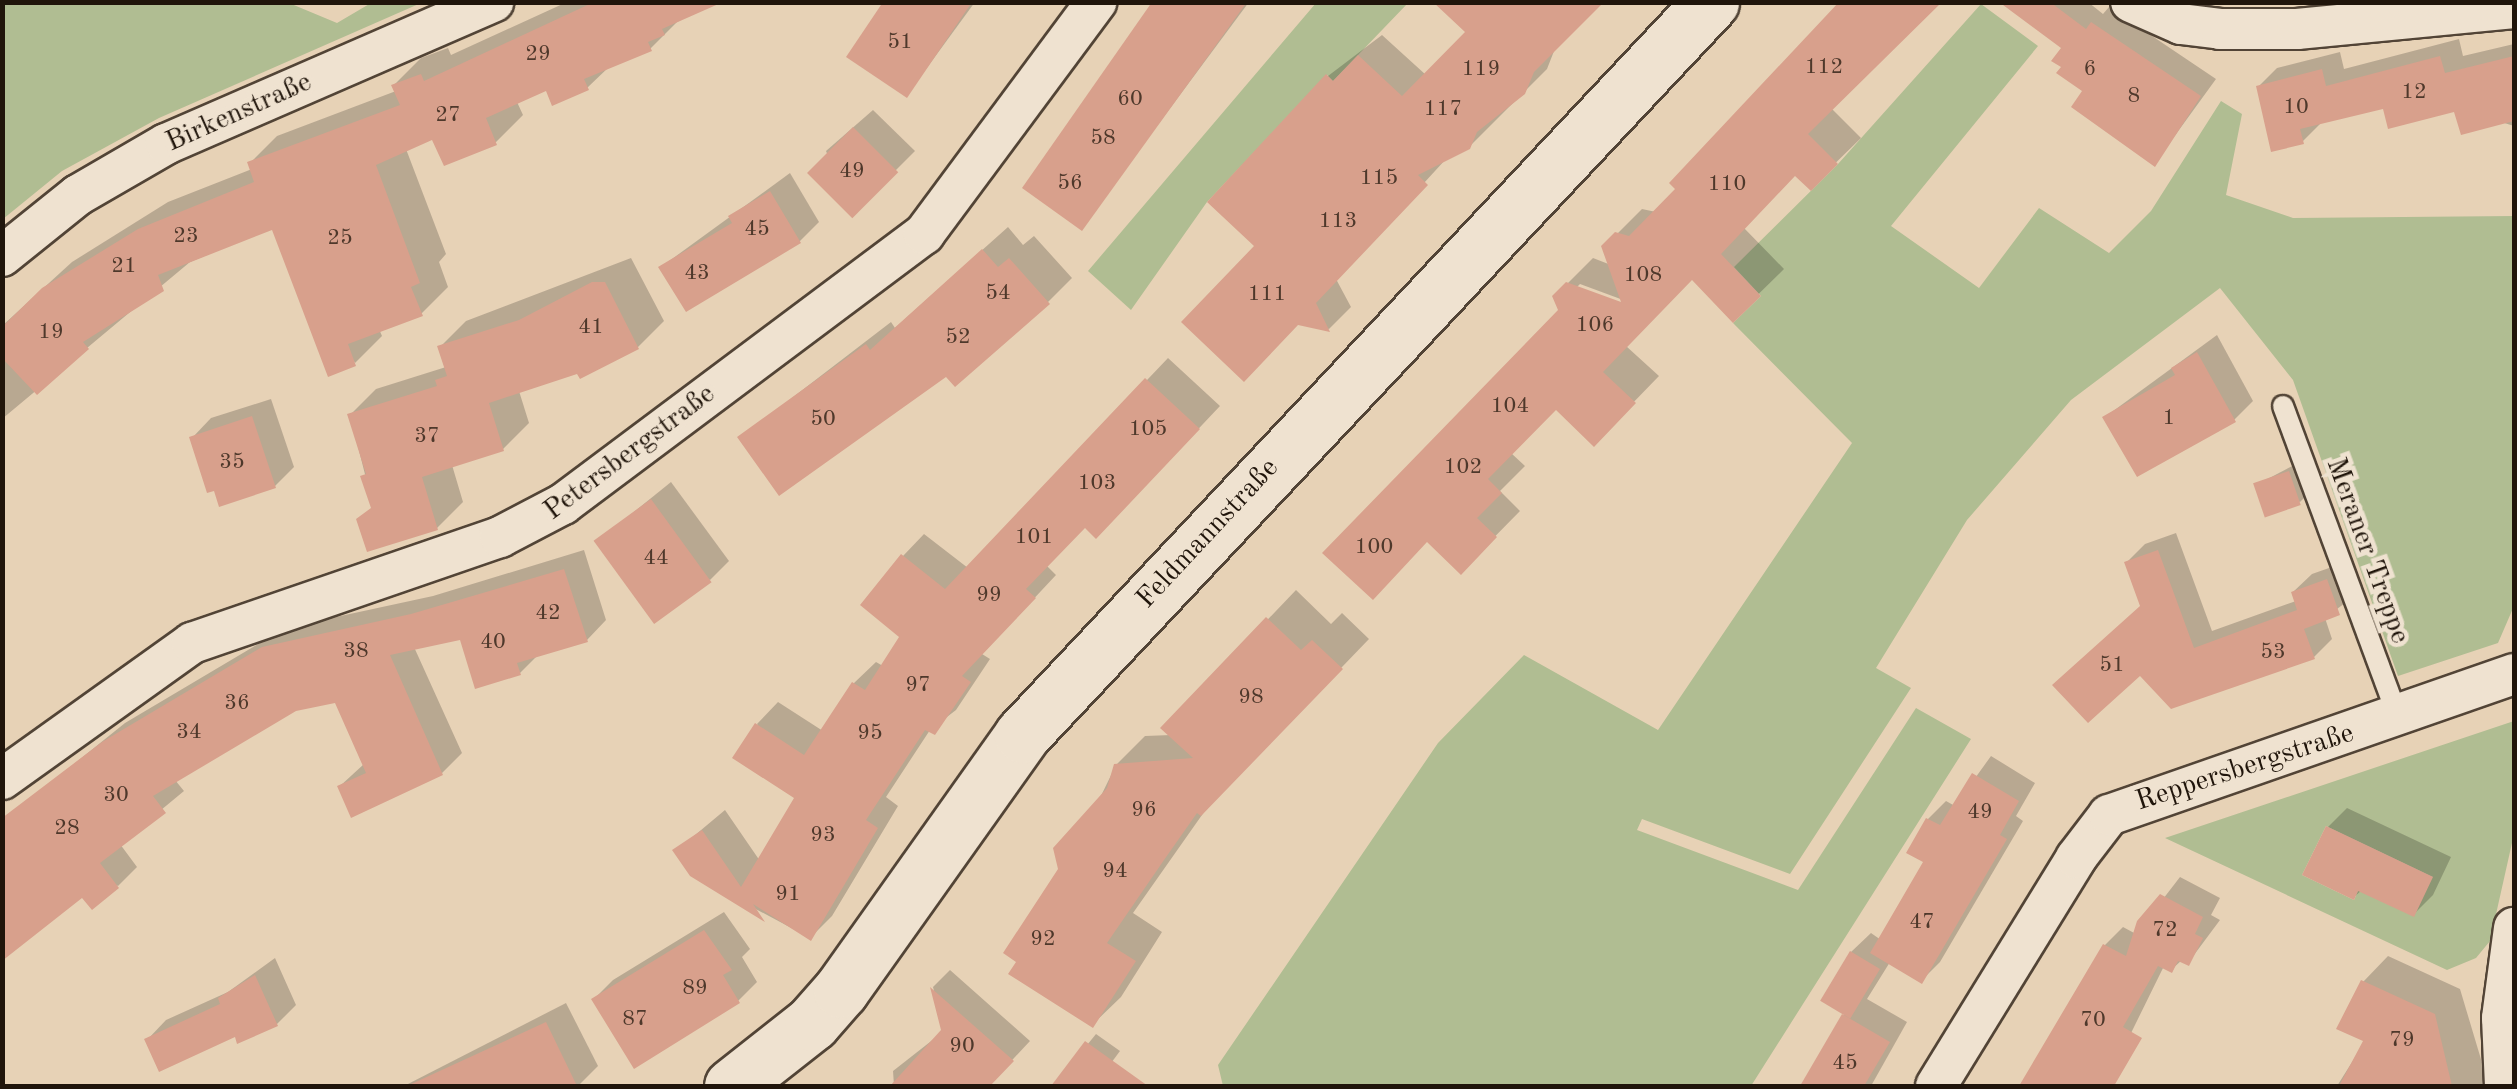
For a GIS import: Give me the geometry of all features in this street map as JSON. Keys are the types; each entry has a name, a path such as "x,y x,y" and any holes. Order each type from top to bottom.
{"street":[{"name":"Birkenstraße","path":"2,256 78,195 166,144 493,2"},
{"name":"Petersbergstraße","path":"2,779 192,643 500,538 564,504 924,234 1096,2"},
{"name":"Feldmannstraße","path":"732,1086 812,1023 840,990 1022,734 1711,2"},
{"path":"2131,2 2181,24 2220,29 2297,29 2514,8"},
{"name":"Reppersbergstraße","path":"1936,1086 2076,858 2109,815 2514,674"},
{"path":"2505,1086 2502,1018 2514,928"}],"lane":[{"name":"Meraner Treppe","path":"2283,406 2398,717"}],"green space":[{"path":"3,2 289,3 337,23 371,3 421,3 159,118 62,171 3,219"},
{"path":"1316,3 1408,3 1333,81 1327,75 1207,202 1131,310 1088,271"},
{"path":"1981,4 2038,46 1891,226 1979,288 2039,208 2109,253 2151,211 2221,101 2242,114 2226,195 2293,218 2514,216 2514,606 2498,643 2398,676 2293,380 2220,288 2071,400 1967,520 1876,668 1911,688 1790,874 1642,819 1637,830 1798,890 1916,708 1971,739 1751,1086 1223,1086 1218,1065 1438,743 1524,655 1658,730 1852,443 1733,323 1761,296 1734,267 1838,164"},
{"path":"2514,721 2514,834 2490,941 2476,958 2447,970 2165,838","holes":["2326,826 2433,877 2358,891 2354,900 2302,875"]}],"building":[{"path":"594,2 723,2 662,29 665,35 648,42 652,51 584,79 589,90 552,106 546,91 486,118 497,145 444,166 432,140 376,165 420,283 411,287 423,316 348,344 356,366 328,377 272,230 158,275 164,291 83,342 89,349 37,395 2,358 2,327 42,288 138,229 254,182 247,162 400,105 391,85 421,74 424,81"},
{"path":"883,2 972,2 907,98 846,57"},
{"path":"1152,2 1247,2 1082,231 1022,188"},
{"path":"1433,2 1604,2 1534,72 1525,94 1477,132 1470,149 1418,175 1428,185 1316,303 1330,332 1298,325 1244,382 1181,322 1254,246 1207,202 1326,74 1333,81 1358,55 1402,96 1465,32"},
{"path":"1839,2 1942,2 1808,134 1838,164 1811,191 1795,176 1721,254 1761,296 1733,323 1692,280 1603,372 1636,403 1594,447 1556,410 1488,479 1502,493 1477,518 1497,537 1461,575 1427,542 1373,600 1322,553 1558,310 1552,296 1566,282 1621,302 1601,246 1615,232 1629,236 1675,189 1669,183"},
{"path":"1999,2 2050,2 2086,29 2091,22 2201,96 2155,167 2071,107 2082,91 2056,73 2061,67 2051,61 2061,48"},
{"path":"2440,56 2445,73 2514,56 2514,121 2461,135 2454,112 2388,129 2383,109 2300,129 2304,144 2271,152 2256,86 2322,69 2326,86"},
{"path":"853,127 898,172 852,218 807,173"},
{"path":"770,191 801,243 686,312 658,267 732,223 728,216"},
{"path":"982,249 998,267 1009,258 1050,304 955,387 946,377 779,496 737,437 866,344 870,350"},
{"path":"592,282 605,282 639,349 580,379 577,374 489,403 504,451 422,477 438,530 367,552 356,519 371,508 360,476 366,474 347,414 437,386 435,380 447,376 437,346 519,320"},
{"path":"2197,352 2236,422 2137,477 2102,417 2175,375 2171,368"},
{"path":"1145,378 1200,429 1096,539 1085,528 1026,589 1036,598 962,676 971,682 935,735 925,730 866,820 878,828 811,941 753,904 765,922 690,876 672,850 702,830 741,887 794,798 732,758 755,723 804,755 852,682 865,690 899,637 860,605 901,554 945,589"},
{"path":"252,416 276,488 219,507 214,491 207,493 189,437"},
{"path":"2289,471 2301,505 2265,517 2253,483"},
{"path":"651,499 712,582 654,624 594,541"},
{"path":"2158,550 2194,648 2297,610 2291,592 2327,579 2340,615 2304,629 2315,659 2171,709 2140,676 2088,723 2052,685 2140,606 2124,562"},
{"path":"564,569 588,642 517,663 521,675 475,689 460,640 390,655 443,775 351,818 337,786 366,773 335,703 296,711 153,796 166,813 100,863 119,888 92,910 82,898 2,961 2,818 102,742 262,647 411,614"},
{"path":"1266,617 1301,650 1312,640 1343,669 1201,816 1197,813 1164,860 1107,943 1136,961 1093,1028 1008,974 1016,962 1003,953 1058,869 1053,848 1107,788 1114,764 1193,758 1160,728"},
{"path":"1972,773 2019,801 2000,835 2007,839 1922,984 1870,953 1923,862 1906,853 1926,818 1940,825"},
{"path":"2326,826 2433,877 2414,917 2358,891 2354,900 2302,875"},
{"path":"2160,894 2203,917 2195,934 2203,938 2189,966 2178,961 2172,973 2158,966 2123,1027 2142,1038 2114,1086 2019,1086 2103,944 2126,956 2137,921"},
{"path":"704,930 732,970 723,975 740,1003 634,1069 591,999"},
{"path":"1850,951 1880,969 1850,1019 1820,1001"},
{"path":"255,975 278,1026 237,1044 235,1037 159,1072 144,1039 220,1004 218,998"},
{"path":"2361,980 2435,1014 2452,1086 2339,1086 2363,1041 2336,1029"},
{"path":"930,987 1014,1061 990,1086 890,1086 941,1030"},
{"path":"1842,1014 1890,1042 1864,1086 1800,1086"},
{"path":"546,1022 577,1086 407,1086 492,1047"},
{"path":"1085,1041 1148,1086 1051,1086"}]}
